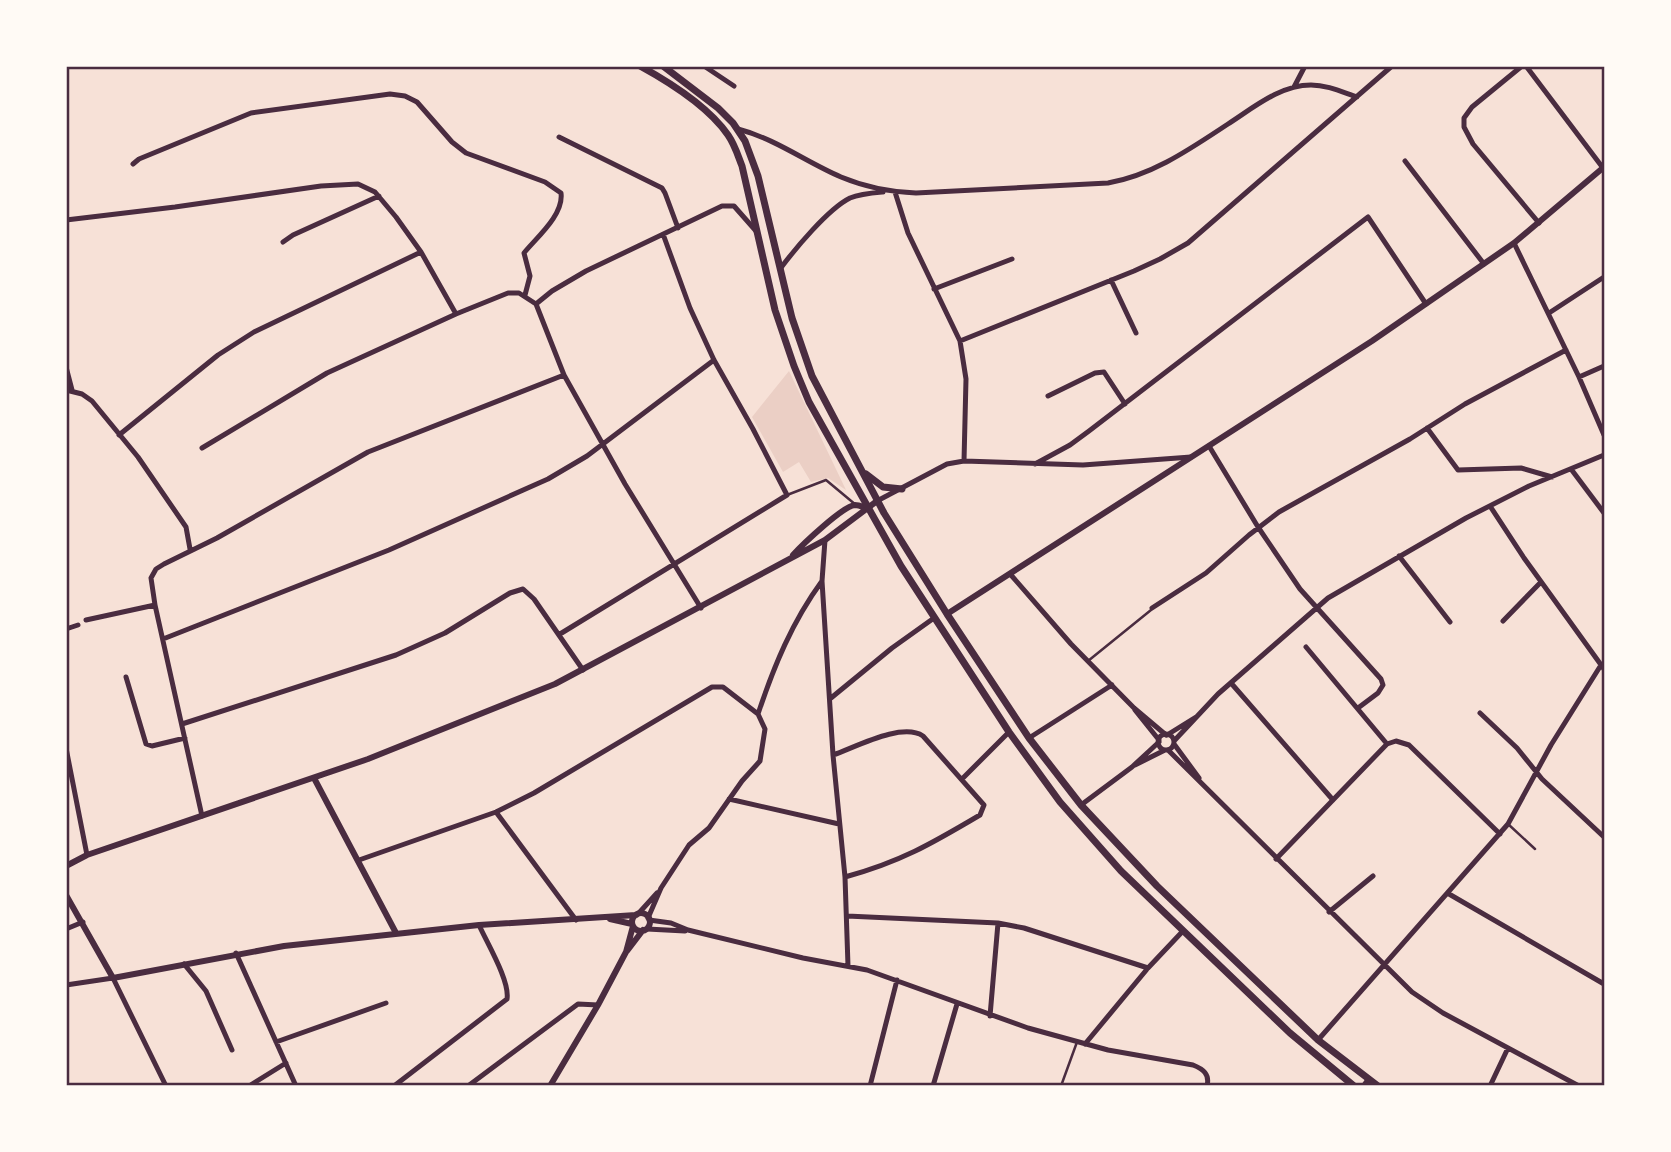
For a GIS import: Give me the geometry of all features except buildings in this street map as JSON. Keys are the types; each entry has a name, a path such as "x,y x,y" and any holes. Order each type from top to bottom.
{"main road":[{"path":"640,66 694,102 728,135 742,166 775,310 794,366 818,418 866,508 1009,732 1060,802 1121,871 1290,1033 1354,1086"},
{"path":"663,66 718,108 746,141 758,176 792,318 812,376 877,501 1029,738 1082,805 1157,886 1318,1040 1366,1082 1378,1085"},
{"path":"728,135 738,129"},
{"path":"860,468 878,485 902,489"},
{"path":"987,700 998,692"}],"street":[{"path":"704,66 734,86"},
{"path":"1294,87 1305,66"},
{"path":"960,341 1160,260 1188,243 1392,66"},
{"path":"947,614 1322,375 1514,243 1539,223 1604,167 1524,66 1472,107 1464,118 1464,127 1474,144 1539,223"},
{"path":"780,269 803,241 843,203 855,197 891,192 1108,184 1144,174 1183,153 1272,96 1294,87 1330,87 1357,97"},
{"path":"133,164 139,159 251,113 368,96 405,96 423,106 446,135 466,153 545,183 561,193 560,205 544,232 524,252 530,276 525,295"},
{"path":"738,129 764,137 842,178 891,192"},
{"path":"559,137 662,188 678,228"},
{"path":"1405,161 1484,264"},
{"path":"66,220 341,183 362,185 379,196 421,252 456,314"},
{"path":"891,192 960,341 966,379 964,460"},
{"path":"284,242 293,235 379,196"},
{"path":"536,303 566,282 728,205 734,206 759,234"},
{"path":"1035,464 1070,445 1368,217 1426,304"},
{"path":"560,634 787,495 714,360 690,308 663,234"},
{"path":"1514,243 1605,435"},
{"path":"119,435 218,355 254,332 421,252"},
{"path":"934,289 1012,259"},
{"path":"1549,313 1605,277"},
{"path":"1111,280 1136,333"},
{"path":"202,448 327,373 508,293 525,295 536,303 564,375 602,444 701,608"},
{"path":"1152,608 1206,573 1258,527 1290,505 1465,404 1566,351"},
{"path":"163,639 345,568 512,496 565,470 714,360"},
{"path":"1579,377 1605,366"},
{"path":"66,367 69,390 88,398 97,406 138,457 186,527 190,550"},
{"path":"1048,396 1095,373 1104,372 1125,404"},
{"path":"202,816 155,605 151,581 153,572 368,453 564,375"},
{"path":"1427,428 1458,470 1521,468 1552,477"},
{"path":"1209,446 1295,582 1315,608 1362,656 1382,683 1378,693 1358,708"},
{"path":"1132,767 1166,750 1231,683 1315,608 1399,556 1490,506 1570,468 1605,455"},
{"path":"66,866 87,855 314,778 507,705 583,670 787,561 825,540 877,501 947,464 964,460 1104,464 1194,456"},
{"path":"1570,468 1605,513"},
{"path":"787,561 814,534 849,508 856,505 866,508"},
{"path":"1318,1040 1508,824 1573,709 1603,667 1490,506"},
{"path":"825,540 822,581 833,755 845,877 848,966"},
{"path":"1399,556 1450,622"},
{"path":"1011,575 1050,621 1134,708 1166,750 1200,780 1383,965 1429,1004 1580,1086"},
{"path":"758,714 787,637 822,581"},
{"path":"1503,621 1541,582"},
{"path":"182,724 396,655 445,633 516,590 523,589 560,634 583,670"},
{"path":"86,620 155,605"},
{"path":"831,698 934,618"},
{"path":"66,629 78,625"},
{"path":"1306,647 1387,744"},
{"path":"126,677 146,744 152,746 185,738"},
{"path":"1231,683 1333,800"},
{"path":"1029,738 1112,685"},
{"path":"359,860 496,812 544,787 681,703 712,687 723,687 758,714 765,729 760,761 709,828 688,845 661,888 637,914 626,952"},
{"path":"1134,708 1167,735 1200,780"},
{"path":"1480,713 1517,748 1536,772 1605,837"},
{"path":"1082,805 1132,767 1159,741 1196,717"},
{"path":"833,755 899,731 916,731 982,800 984,809 980,815 918,852 882,867 845,877"},
{"path":"962,779 1009,732"},
{"path":"1276,859 1387,744 1401,741 1409,745 1500,834"},
{"path":"66,748 87,855"},
{"path":"314,778 396,933"},
{"path":"729,799 839,824"},
{"path":"496,812 576,920"},
{"path":"1329,912 1373,876"},
{"path":"550,1086 626,952 645,930 661,888"},
{"path":"66,894 113,978 166,1086"},
{"path":"1449,894 1605,984"},
{"path":"66,985 236,953 396,933 643,914 649,919 671,923 688,930 848,966 897,980 990,1016 1077,1042 1193,1065 1208,1076 1207,1086"},
{"path":"847,916 998,922 1148,968"},
{"path":"608,918 632,925 637,930 688,930"},
{"path":"66,929 83,922"},
{"path":"990,1016 998,922"},
{"path":"394,1086 507,999 507,989 479,925"},
{"path":"1085,1044 1148,968 1182,932"},
{"path":"236,953 296,1086"},
{"path":"184,964 206,991 232,1050"},
{"path":"870,1086 897,980"},
{"path":"276,1042 386,1003"},
{"path":"468,1086 578,1003 598,1005"},
{"path":"933,1086 957,1004"},
{"path":"1490,1086 1508,1048"},
{"path":"249,1086 286,1063"}],"lane":[{"path":"787,495 826,480 856,505"},
{"path":"1088,661 1152,608"},
{"path":"1508,824 1535,849"},
{"path":"1061,1086 1077,1042"}],"shaded area":[{"path":"789,371 846,490 828,478 811,482 799,462 783,472 752,417"}]}
